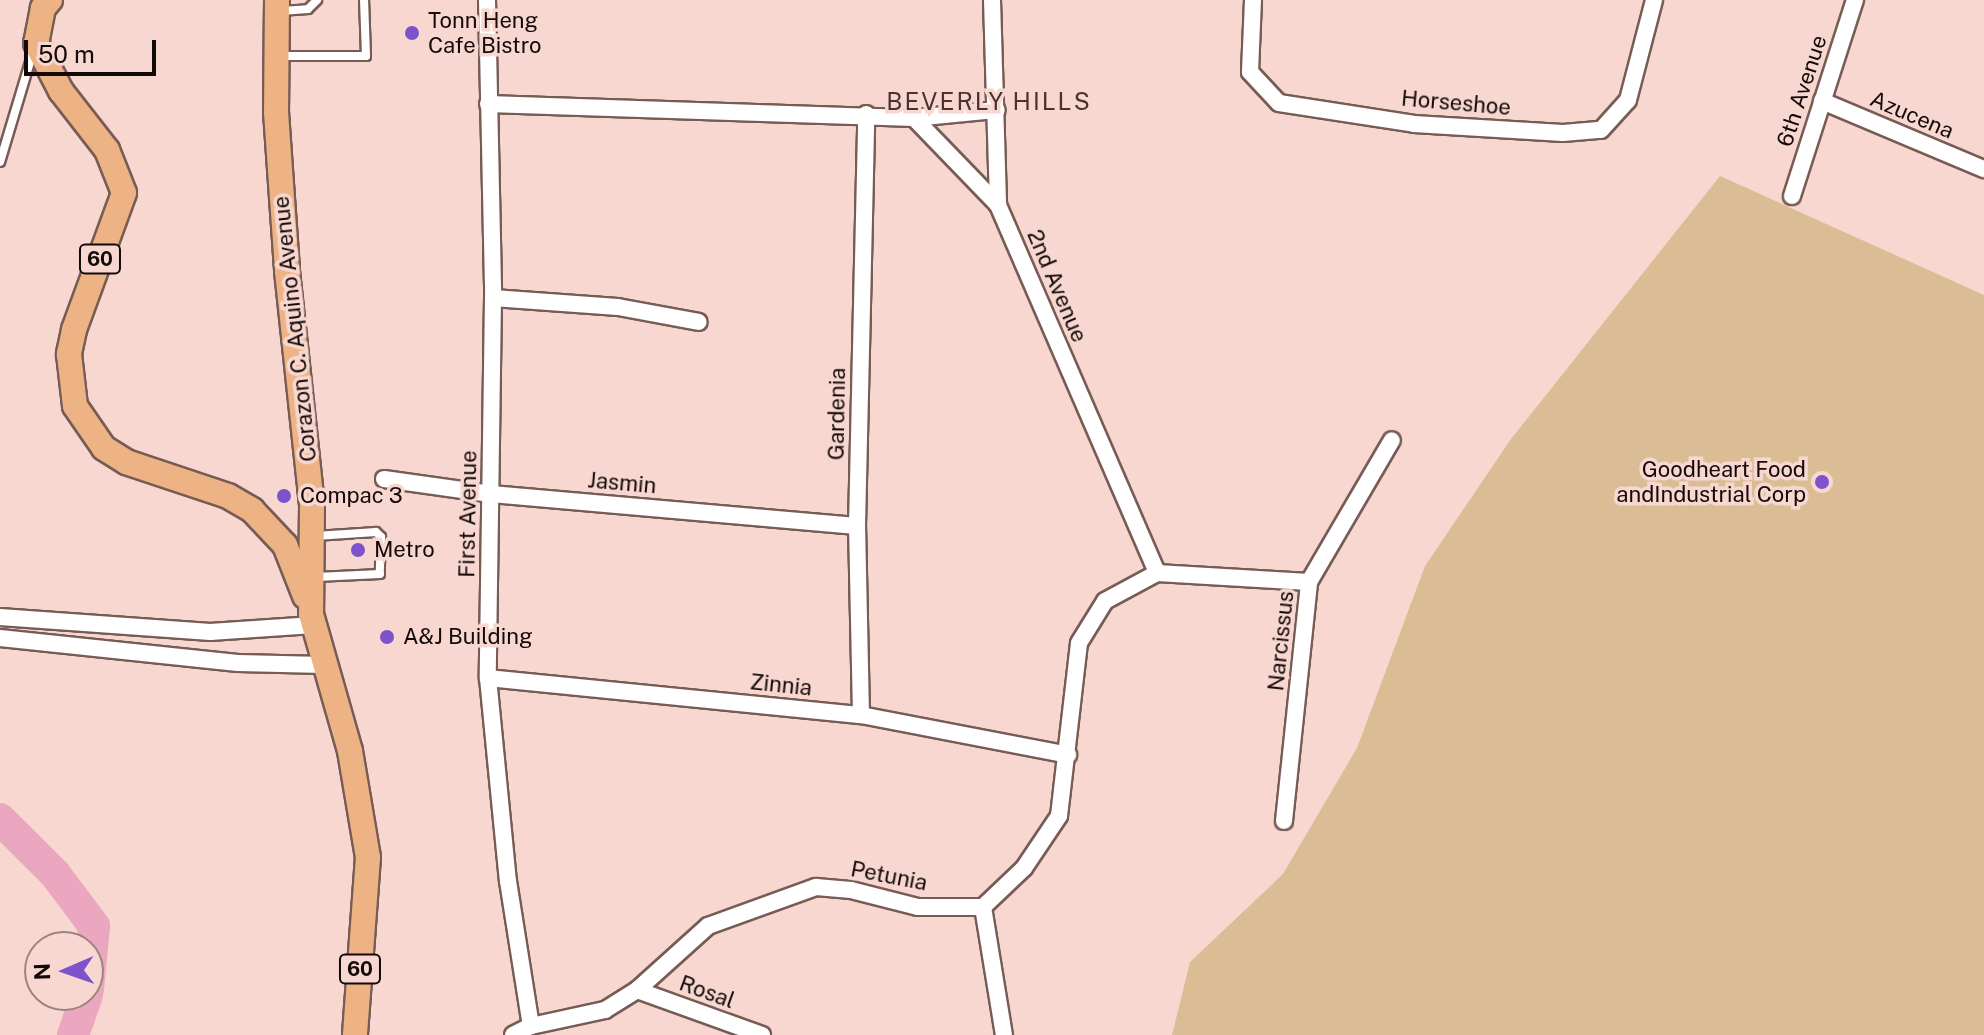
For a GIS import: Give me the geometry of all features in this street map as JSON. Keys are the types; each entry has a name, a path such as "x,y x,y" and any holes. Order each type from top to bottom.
{"main road":[{"path":"36,43 43,8 50,0"},
{"name":"Corazon C. Aquino Avenue","path":"277,5 276,56 287,271 312,506 312,620 364,813 368,857 355,1035"},
{"name":"60","path":"36,43 46,67 107,150 123,184 121,208 74,330 69,354 75,406 104,448 126,462 228,496 275,530 294,564 312,620"},
{"path":"275,530 302,529 312,506"}],"street":[{"name":"First Avenue","path":"487,0 493,298 488,678 508,881 531,1026"},
{"name":"2nd Avenue","path":"992,0 998,205 1157,573"},
{"name":"Horseshoe","path":"1253,0 1250,72 1279,103 1414,124 1563,133 1601,130 1628,100 1654,0"},
{"name":"6th Avenue","path":"1792,196 1855,0"},
{"name":"Azucena","path":"1822,101 1984,169"},
{"path":"488,104 866,114 914,118 997,110"},
{"name":"Gardenia","path":"861,715 857,526 866,114"},
{"path":"914,118 998,205"},
{"path":"493,298 618,307 699,322"},
{"name":"Narcissus","path":"1284,821 1309,582 1392,440"},
{"name":"Jasmin","path":"384,479 491,494 857,526"},
{"path":"1004,1035 983,907 1024,868 1059,816 1079,643 1105,601 1157,573 1309,582"},
{"path":"0,617 210,632 312,620"},
{"path":"0,638 238,663 324,665"},
{"name":"Zinnia","path":"488,678 861,715 1068,755"},
{"name":"Petunia","path":"513,1035 531,1026 605,1010 637,990 708,926 816,887 851,890 918,907 983,907"},
{"name":"Rosal","path":"637,990 762,1035"}],"lane":[{"path":"277,5 308,9 317,0"},
{"path":"276,56 366,56 364,0"},
{"path":"0,162 36,43"},
{"path":"311,577 381,573 379,533 312,536"}],"shaded area":[{"path":"1720,176 1984,295 1984,1035 1172,1035 1190,962 1283,874 1357,748 1425,566 1511,439"}],"waterway":[{"path":"0,819 55,874 94,926 94,931"},
{"path":"73,1035 81,1011"}],"place":[{"name":"Tonn Heng Cafe Bistro","path":"412,33"},
{"name":"Goodheart Food andIndustrial Corp","path":"1822,482"},
{"name":"Compac 3","path":"284,496"},
{"name":"Metro","path":"358,550"},
{"name":"A&J Building","path":"387,637"}],"district":[{"name":"BEVERLY HILLS","path":"989,102"}]}
